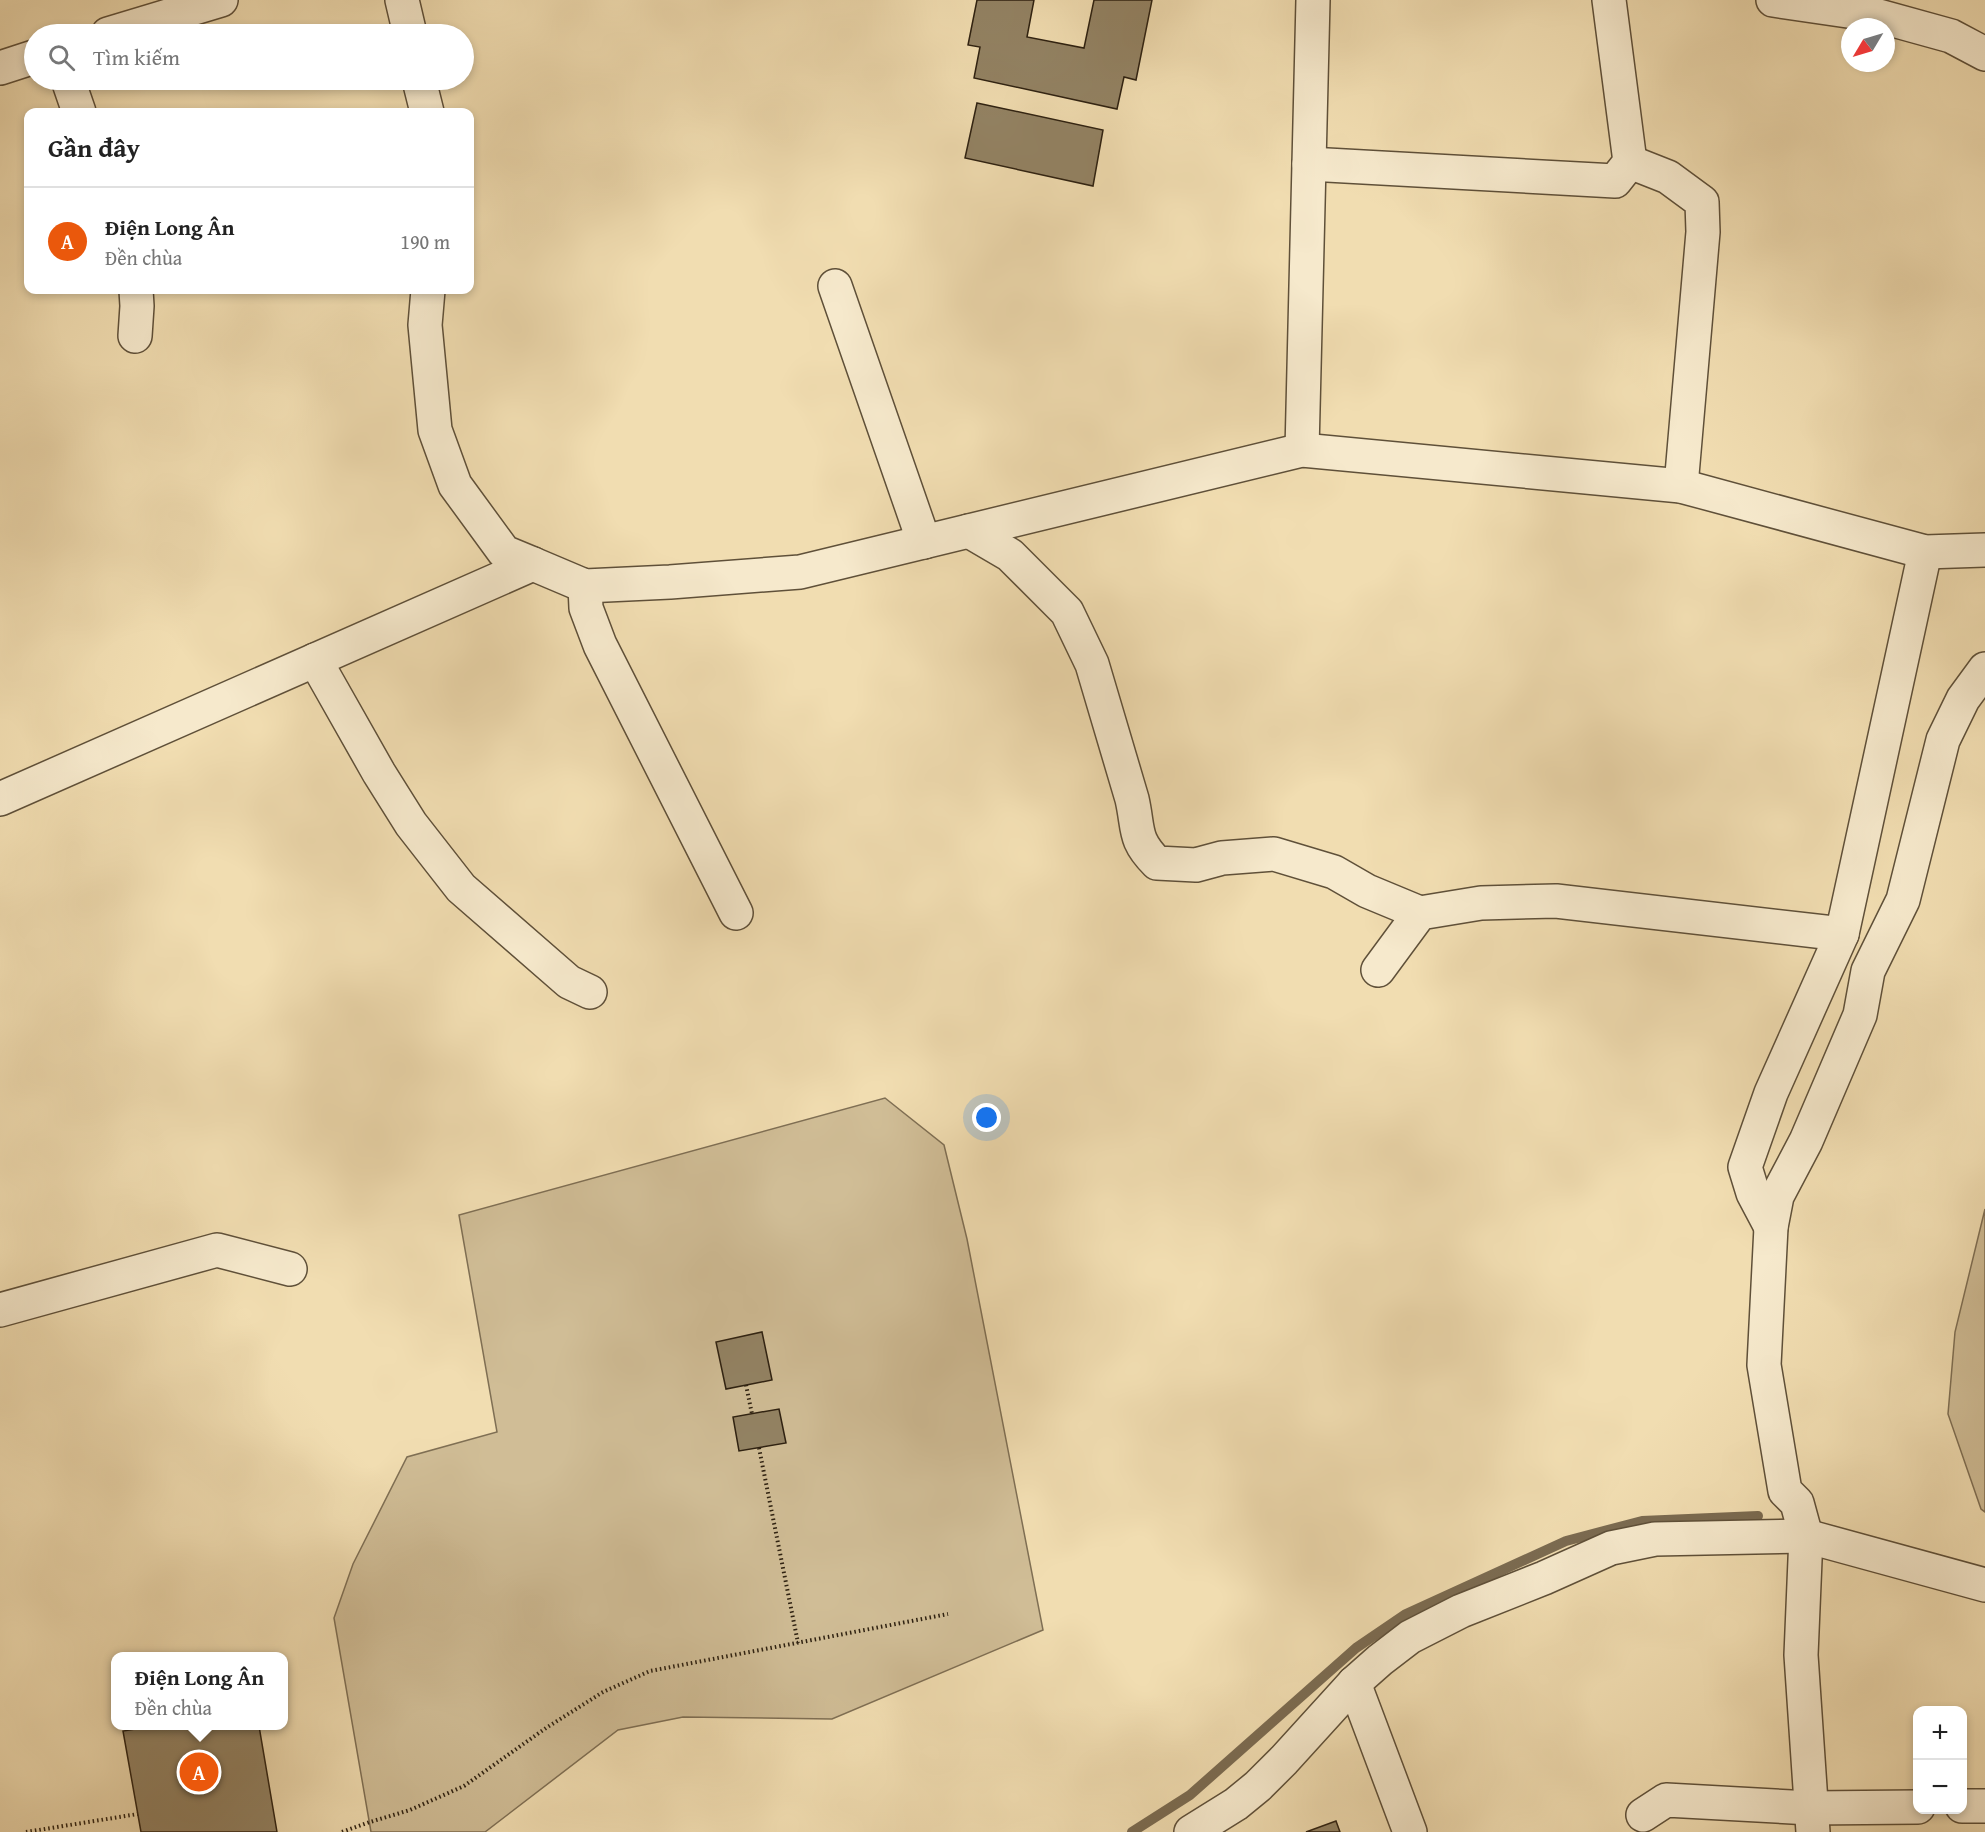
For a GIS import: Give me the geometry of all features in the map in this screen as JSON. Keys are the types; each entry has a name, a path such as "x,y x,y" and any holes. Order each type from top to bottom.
{"street":[{"path":"402,0 408,24"},
{"path":"1302,450 1313,0"},
{"path":"1309,164 1615,181 1630,162 1610,0"},
{"path":"1773,0 1875,15 1951,36 1985,54"},
{"path":"141,24 217,1"},
{"path":"0,68 24,60"},
{"path":"71,90 78,108"},
{"path":"422,90 426,108"},
{"path":"1630,162 1668,177 1702,202 1703,232 1681,486"},
{"path":"835,286 924,542"},
{"path":"135,336 136,294"},
{"path":"428,294 425,325 435,430 455,485 504,552 585,586 800,572 1302,450 1681,486 1925,552 1985,550"},
{"path":"969,531 1010,555 1066,612 1092,664 1132,799 1138,837 1144,850 1157,863 1196,866 1222,858 1274,854 1334,872 1366,891 1420,913 1481,903 1556,901 1842,934"},
{"path":"1771,1227 1753,1193 1745,1167 1771,1093 1842,934 1925,552"},
{"path":"0,799 533,564"},
{"path":"585,586 586,608 600,645 736,913"},
{"path":"315,660 379,773 411,824 461,888 569,982 590,992"},
{"path":"1811,1820 1801,1655 1801,1530 1795,1500 1785,1491 1764,1365 1771,1227 1778,1196 1806,1141 1860,1016 1868,971 1902,900 1943,740 1963,699 1985,669"},
{"path":"1378,970 1420,913"},
{"path":"0,1310 217,1250 290,1269"},
{"path":"1191,1832 1211,1821 1258,1786 1354,1683 1410,1637 1461,1611 1611,1548 1655,1539 1801,1530 1985,1585"},
{"path":"1354,1683 1410,1832"},
{"path":"1643,1815 1666,1800 1811,1820 1913,1807"},
{"path":"1967,1806 1985,1806"}],"path":[{"path":"746,1385 753,1414"},
{"path":"759,1448 798,1643"},
{"path":"342,1832 410,1810 464,1786 593,1698 650,1671 948,1614"},
{"path":"26,1832 138,1814"}],"shaded area":[{"path":"885,1098 944,1145 967,1239 1043,1630 832,1719 683,1717 618,1730 485,1832 371,1832 334,1618 353,1564 407,1457 497,1432 459,1215"},
{"path":"1985,1209 1985,1512 1981,1509 1948,1414 1955,1332"}],"building":[{"path":"977,0 1034,0 1027,37 1084,48 1094,0 1152,0 1136,80 1124,77 1117,109 974,78 980,47 968,45"},
{"path":"977,103 1103,130 1093,186 965,158"},
{"path":"762,1332 772,1380 726,1389 716,1342"},
{"path":"779,1409 786,1443 739,1451 733,1417"},
{"path":"260,1730 277,1832 141,1832 123,1731"},
{"path":"1336,1821 1340,1832 1306,1832"}],"waterway":[{"path":"1132,1832 1190,1795 1356,1648 1406,1614 1566,1541 1642,1521 1758,1516"}],"place":[{"name":"Điện Long Ân","path":"199,1772"}]}
